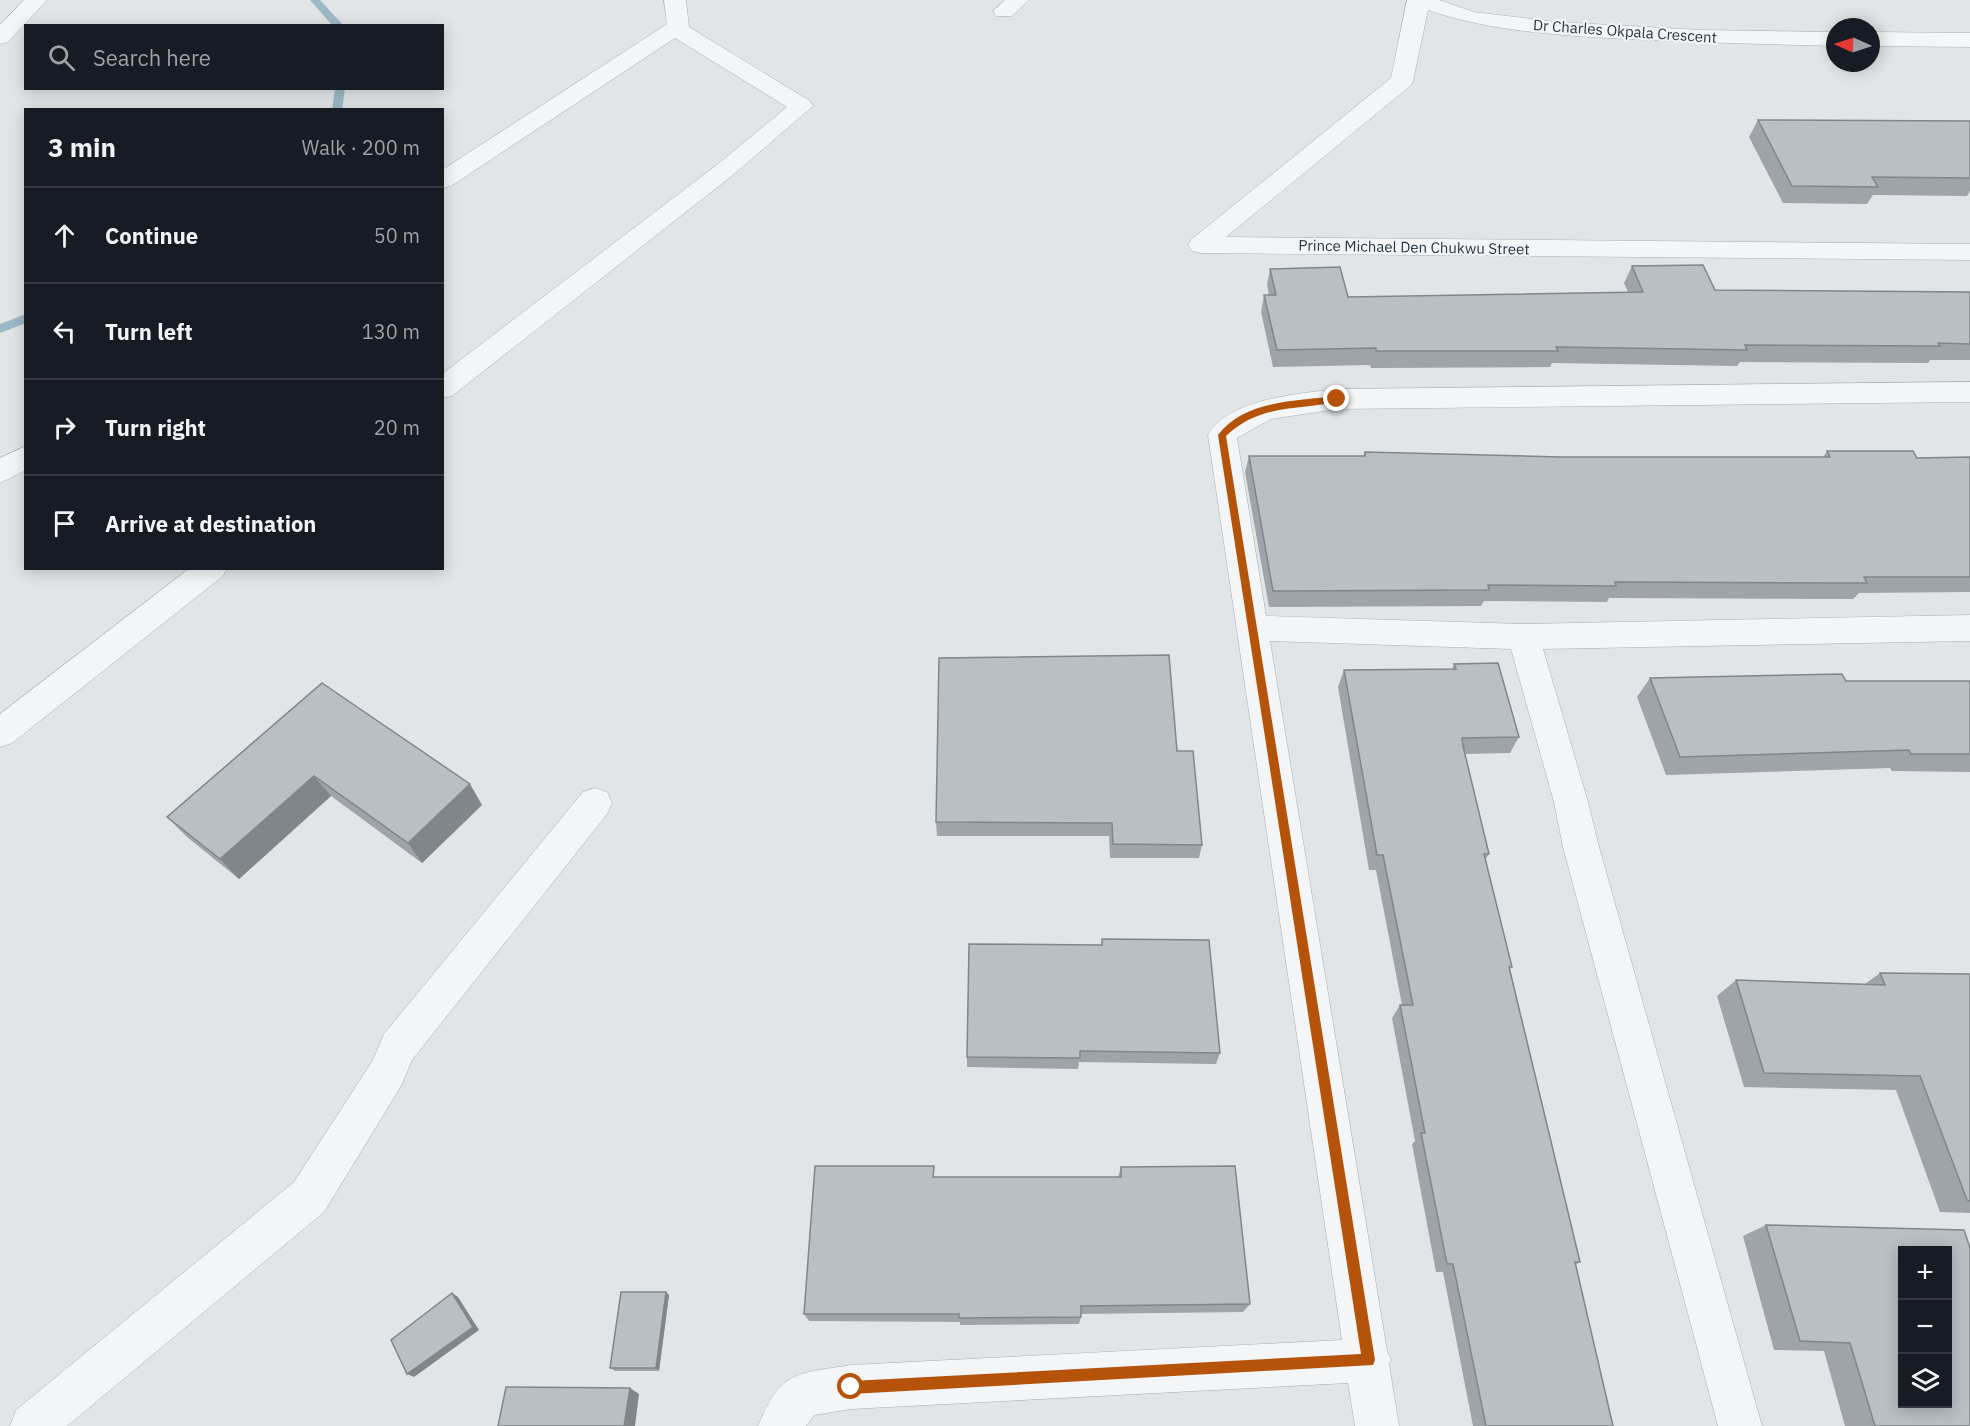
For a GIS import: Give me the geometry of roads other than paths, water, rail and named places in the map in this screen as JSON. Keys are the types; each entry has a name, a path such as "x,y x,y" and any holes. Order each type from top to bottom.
{"street":[{"path":"0,38 36,0"},
{"path":"444,387 726,170 802,106 678,30 675,0"},
{"name":"Dr Charles Okpala Crescent","path":"1419,0 1471,18 1557,28 1701,37 1826,39"},
{"name":"Prince Michael Den Chukwu Street","path":"1419,0 1402,81 1201,245 1970,252"},
{"path":"444,180 678,26"},
{"path":"1880,39 1970,40"},
{"path":"1377,1426 1369,1360 1222,435 1238,420 1275,406 1337,399 1970,392"},
{"path":"0,472 24,457"},
{"path":"0,733 209,570"},
{"path":"1253,628 1523,637 1970,628"},
{"path":"1523,637 1571,802 1581,847 1740,1426"},
{"path":"32,1426 309,1197 387,1073 398,1047 595,803"},
{"path":"780,1426 801,1395 851,1387 1369,1360"}],"waterway":[{"path":"315,0 337,24"},
{"path":"337,108 340,90"},
{"path":"0,329 24,319"}]}
